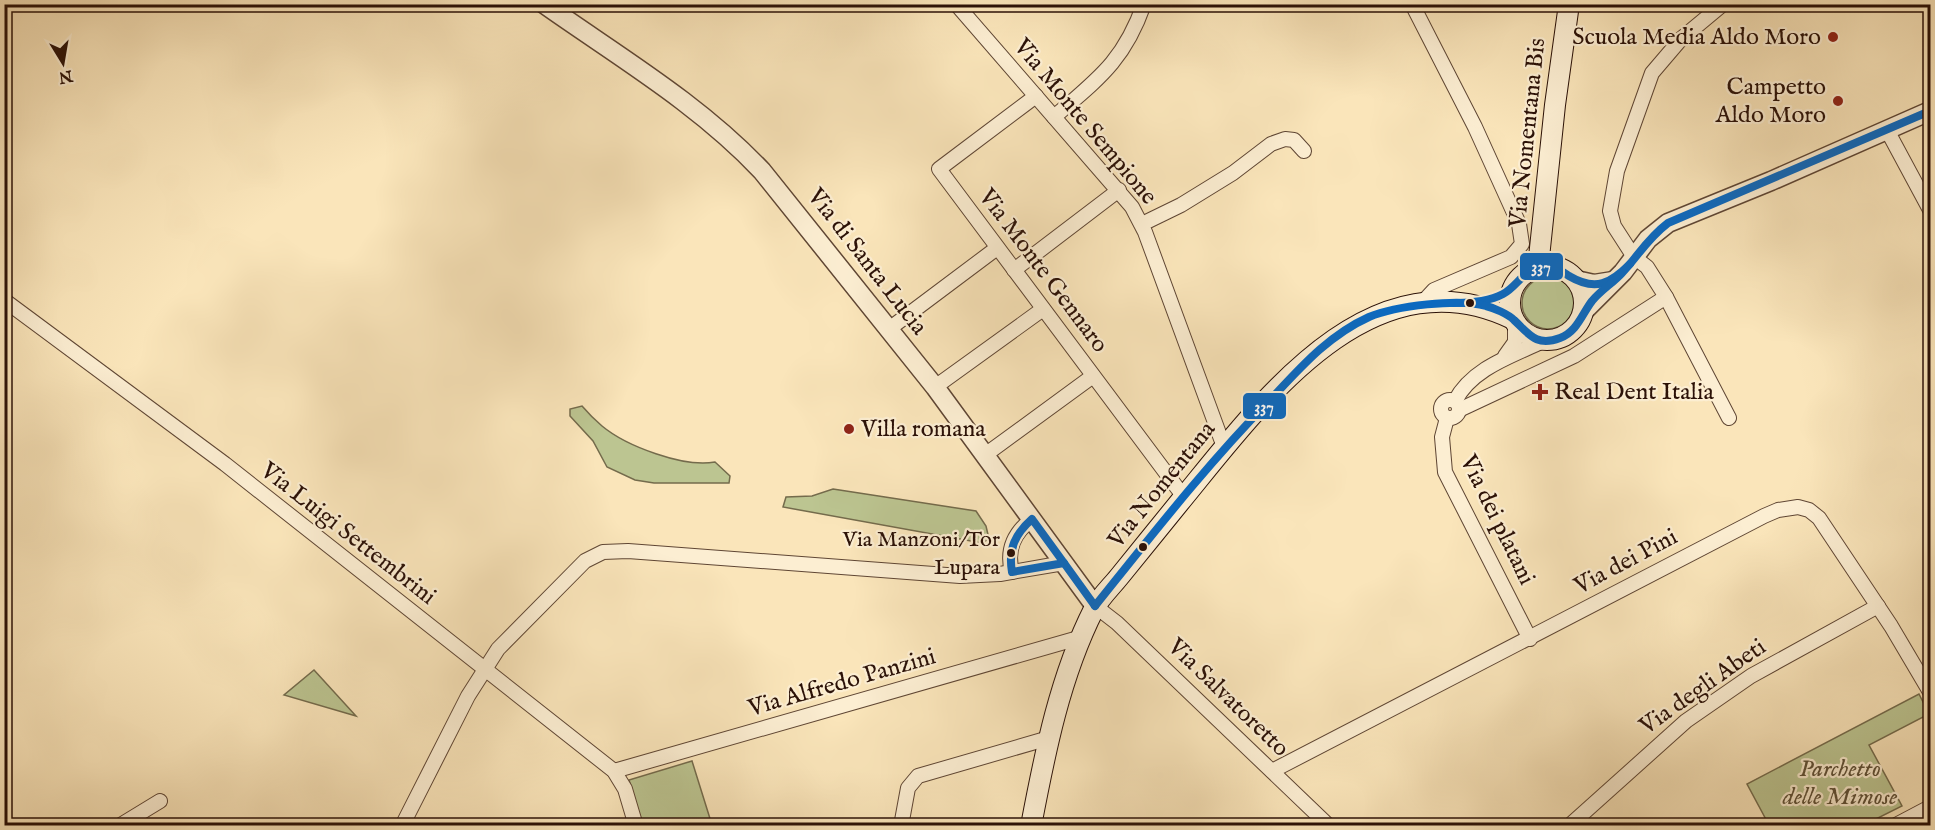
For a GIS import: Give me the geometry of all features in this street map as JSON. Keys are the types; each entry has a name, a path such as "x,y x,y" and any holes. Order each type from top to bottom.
{"main road":[{"name":"Via Nomentana Bis","path":"1538,267 1555,105 1569,4"},
{"path":"1538,267 1559,268 1576,280 1585,300 1584,311 1576,327 1569,334 1543,341 1523,332 1514,321 1509,307 1514,285 1521,276 1538,267"},
{"name":"Via Nomentana","path":"1468,303 1503,294 1514,285"},
{"name":"Via Nomentana","path":"1031,825 1061,693 1095,606 1224,447 1314,354 1335,337 1383,312 1421,304 1468,303 1486,306 1514,321"}],"street":[{"name":"Via di Santa Lucia","path":"544,4 685,102 732,141 791,205 934,387 1095,606"},
{"name":"Via Monte Sempione","path":"956,4 1119,190 1142,224 1224,447"},
{"path":"1054,117 1114,64 1132,36 1144,4"},
{"path":"1412,4 1502,183 1519,224 1523,241 1519,250 1512,257 1434,290 1421,304"},
{"path":"1723,4 1681,39 1656,67 1615,178 1610,215 1614,226 1634,257 1647,267 1666,297 1729,418"},
{"name":"Via Monte Gennaro","path":"1036,96 939,170 1184,497"},
{"path":"1584,311 1614,281 1655,232 1676,218 1771,182 1930,111"},
{"path":"1887,130 1930,210"},
{"path":"1142,224 1181,205 1233,173 1274,142 1294,140 1304,150"},
{"path":"1014,270 1119,190"},
{"path":"889,329 997,248"},
{"path":"1576,280 1594,284 1614,281"},
{"path":"1457,405 1574,356 1666,297"},
{"name":"Via Luigi Settembrini","path":"4,300 225,464 614,771 625,789 636,825"},
{"path":"934,387 1043,309"},
{"path":"1504,358 1515,342 1514,321"},
{"path":"1457,405 1468,382 1504,358 1543,341"},
{"path":"985,455 1093,376"},
{"name":"Via dei platani","path":"1457,405 1447,400 1441,406 1442,414 1447,418 1441,440 1444,472 1530,639"},
{"name":"Via dei Pini","path":"1272,771 1764,516 1791,507 1809,510 1819,518 1878,606 1930,692"},
{"path":"1012,572 1010,556 1013,541 1020,529 1032,519"},
{"path":"402,825 422,782 484,668 502,645 570,574 589,558 603,552 628,551 974,576 1064,563"},
{"name":"Via Salvatoretto","path":"1095,606 1117,623 1329,825"},
{"name":"Via degli Abeti","path":"1569,825 1662,741 1750,676 1878,606"},
{"name":"Via Alfredo Panzini","path":"614,771 1082,637"},
{"path":"901,825 909,785 918,776 1049,738"},
{"path":"119,825 160,801"},
{"path":"1894,825 1930,808"},
{"path":"738,825 747,825"}],"green space":[{"path":"1543,277 1553,277 1567,284 1574,303 1567,322 1553,329 1543,329 1533,325 1526,318 1522,308 1522,298 1526,288 1533,281"},
{"path":"582,406 612,434 640,448 688,462 715,462 730,476 729,483 654,483 635,480 607,467 593,441 570,416 570,409"},
{"path":"833,489 976,511 986,526 989,539 982,543 783,507 786,497 812,496"},
{"path":"314,670 356,716 284,695"},
{"name":"Parchetto delle Mimose","path":"1919,694 1929,714 1869,745 1902,806 1864,825 1769,825 1747,784"},
{"path":"692,761 712,825 642,825 629,780"}],"transit line":[{"name":"337","path":"1095,606 1181,500 1248,423 1316,353 1355,324 1380,313 1394,310 1460,303 1489,307 1505,313 1539,340 1560,338 1571,332 1596,297 1618,277 1668,223 1930,111"},
{"name":"337","path":"1453,303 1478,302 1497,297 1537,267 1554,268 1579,281 1595,284 1609,280 1630,264"},
{"name":"337","path":"1032,519 1064,563 1012,572 1011,556 1014,542 1021,530 1032,519"},
{"name":"337","path":"1064,563 1095,606"}],"place":[{"name":"Scuola Media Aldo Moro","path":"1833,37"},
{"name":"Campetto Aldo Moro","path":"1838,101"},
{"name":"Real Dent Italia","path":"1540,392"},
{"name":"Villa romana","path":"849,429"},
{"name":"Via Manzoni/Tor Lupara","path":"1011,553"}]}
